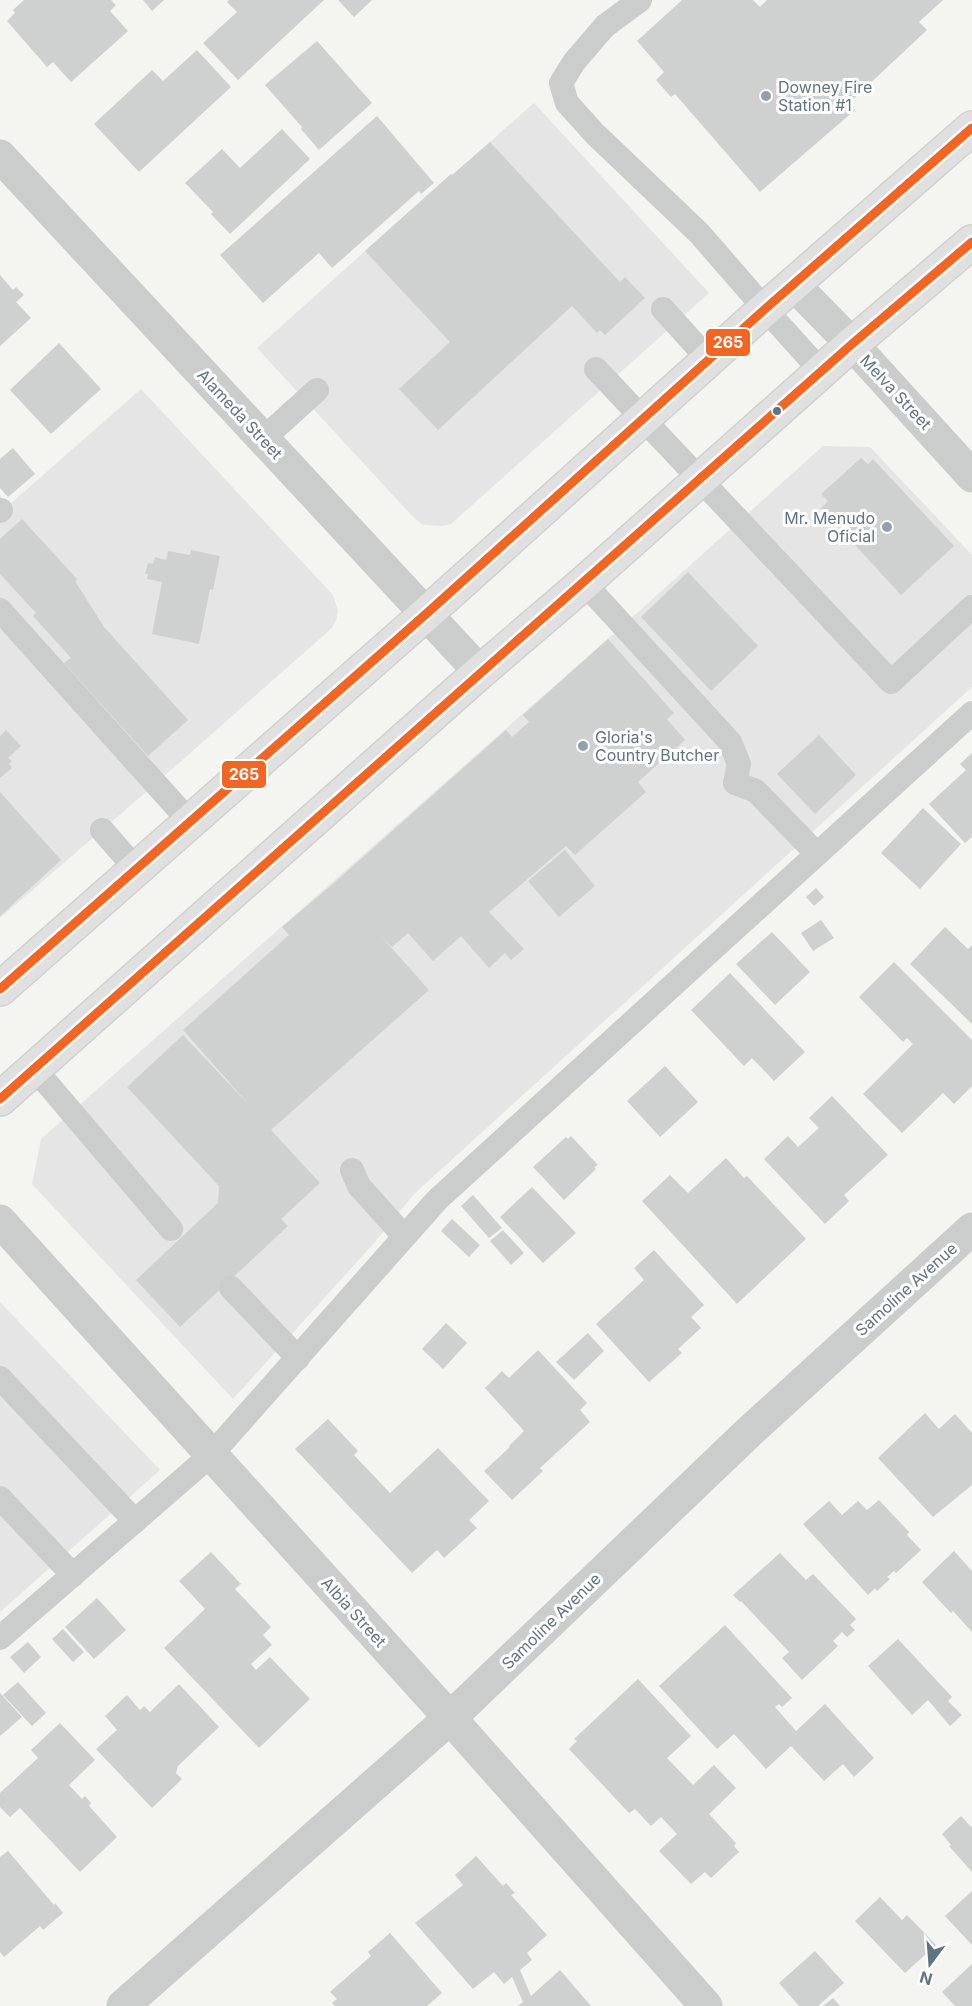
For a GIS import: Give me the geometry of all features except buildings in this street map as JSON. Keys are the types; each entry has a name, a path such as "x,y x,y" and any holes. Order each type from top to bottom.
{"main road":[{"path":"0,989 426,614 793,284 972,128"},
{"path":"0,1099 480,672 972,242"}],"street":[{"name":"Alameda Street","path":"0,156 480,672"},
{"name":"Melva Street","path":"793,284 972,476"},
{"name":"Albia Street","path":"0,1221 450,1718 706,2006"},
{"name":"Samoline Avenue","path":"123,2006 450,1718 748,1433 972,1229"}],"lane":[{"path":"640,0 605,26 574,62 561,83 567,104 595,134 699,233 822,372"},
{"path":"663,309 709,360"},
{"path":"596,369 891,682 972,607"},
{"path":"263,439 317,390"},
{"path":"584,583 730,742 739,764 735,783 756,791 817,854"},
{"path":"0,610 190,822"},
{"path":"0,1638 211,1455 437,1200 972,713"},
{"path":"102,830 136,869"},
{"path":"34,1068 171,1229"},
{"path":"352,1170 359,1186 404,1236"},
{"path":"231,1288 298,1358"},
{"path":"0,1378 135,1521"},
{"path":"0,1498 73,1575"}],"shaded area":[{"path":"534,103 709,293 451,524 424,525 415,519 257,348 451,174 453,175"},
{"path":"141,389 333,595 338,611 336,620 332,628 0,918 0,496 9,505"},
{"path":"823,446 870,447 972,555 972,687 414,1194 374,1243 233,1399 32,1184 41,1139"},
{"path":"0,1302 160,1470 0,1612"}],"transit line":[{"name":"265","path":"0,989 972,128"},
{"name":"265","path":"0,1099 852,344 972,242"}],"place":[{"name":"Downey Fire Station #1","path":"766,96"},
{"name":"Mr. Menudo Oficial","path":"887,527"},
{"name":"Gloria's Country Butcher","path":"583,746"}]}
